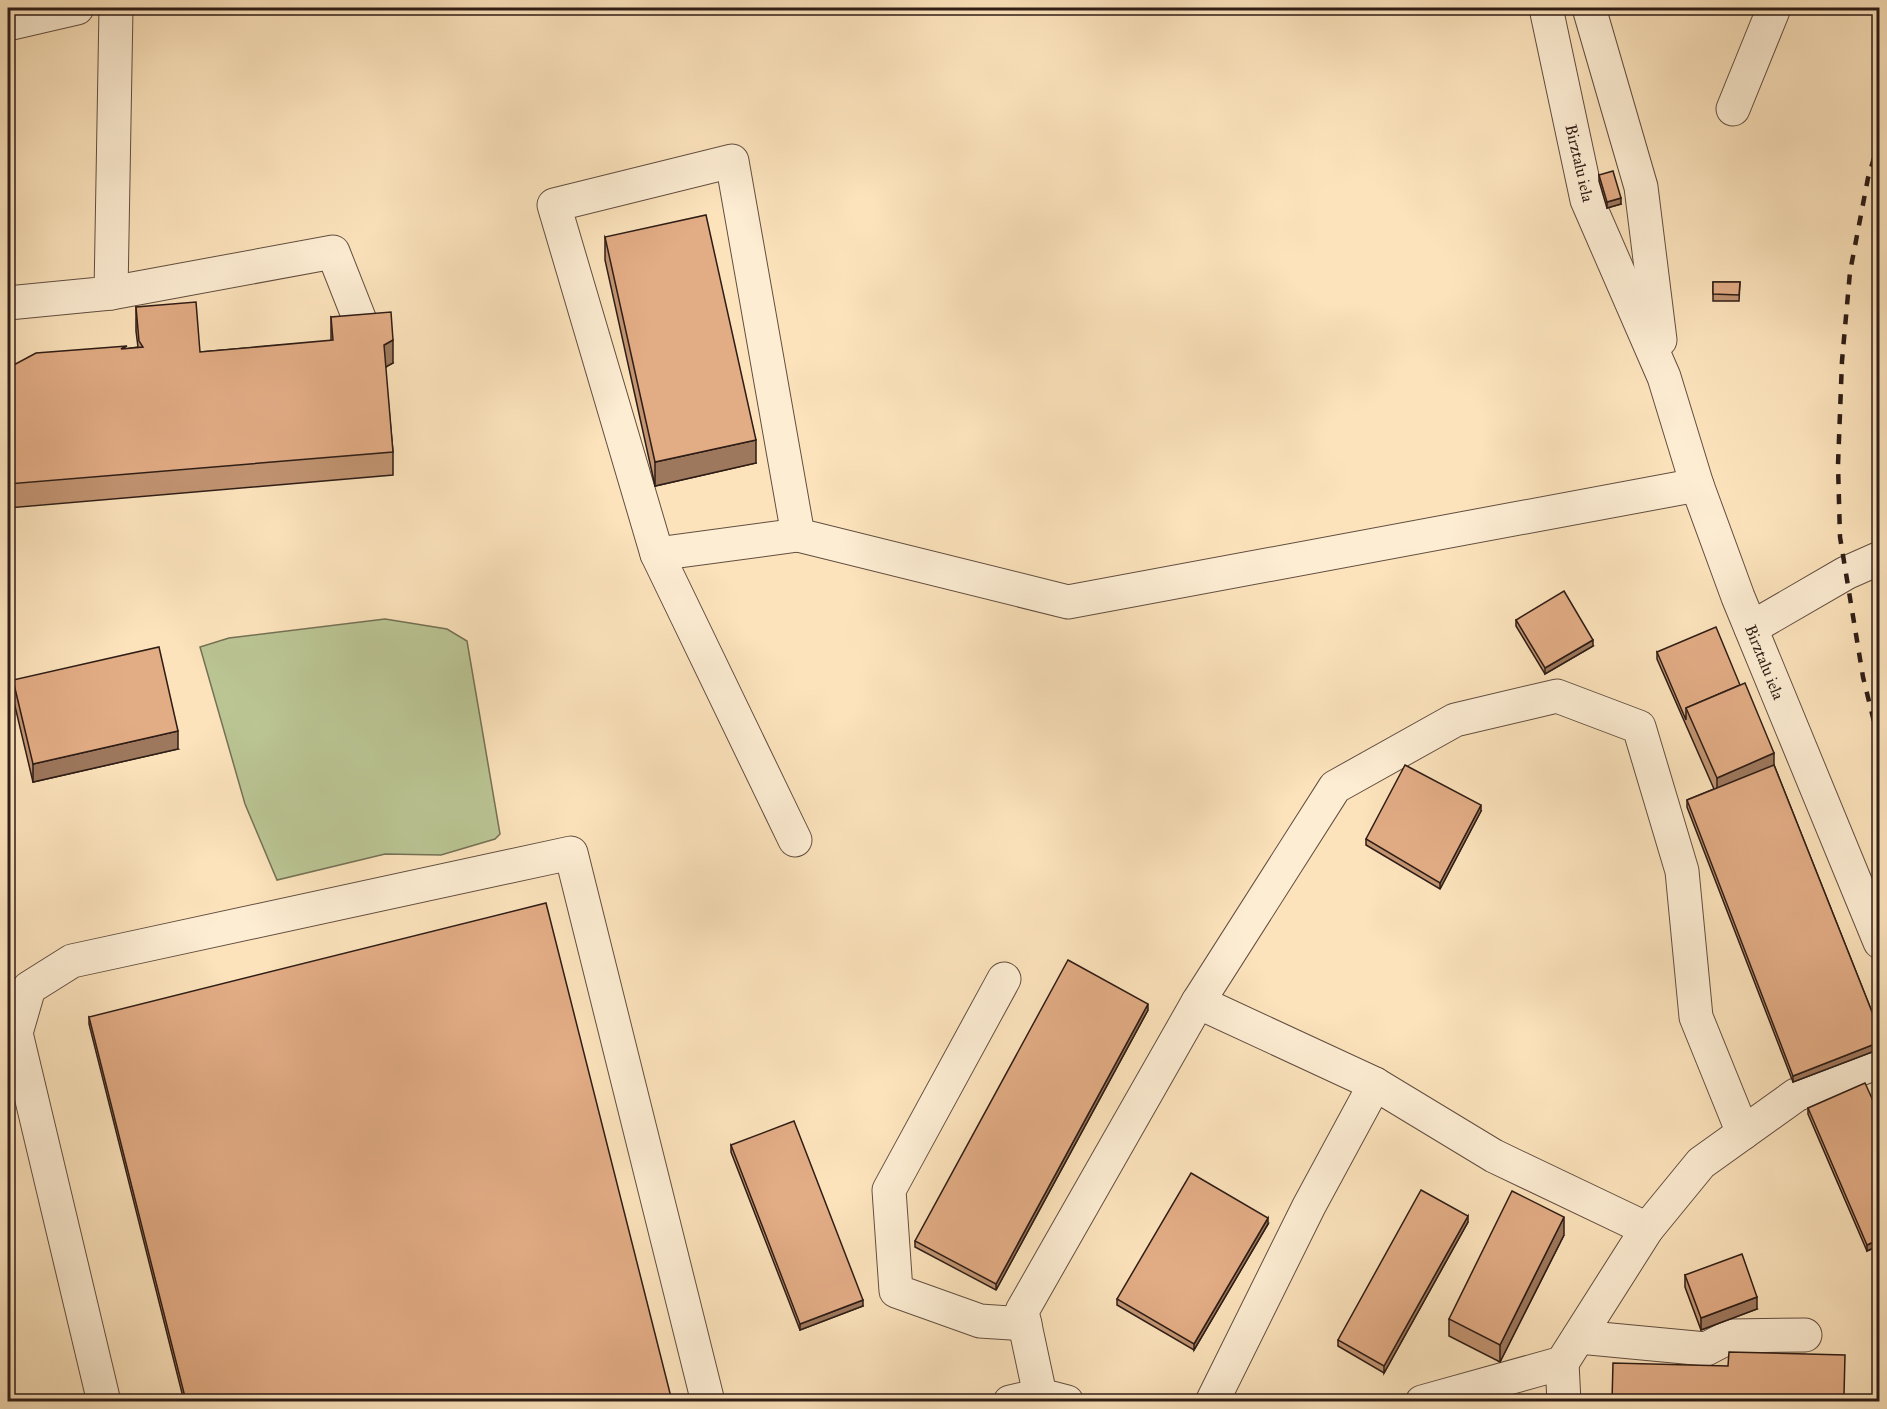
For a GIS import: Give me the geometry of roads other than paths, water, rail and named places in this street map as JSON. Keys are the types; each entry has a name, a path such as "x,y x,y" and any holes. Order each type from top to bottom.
{"street":[{"path":"8,24 77,8"},
{"path":"111,293 116,8"},
{"name":"Birztalu iela","path":"1546,8 1587,200 1664,377 1697,485 1738,597 1880,942"},
{"name":"Birztalu iela","path":"1589,8 1641,187 1664,377"},
{"path":"1733,109 1774,8"},
{"path":"795,840 657,554 554,205 732,161 798,535"},
{"path":"8,303 111,293 333,252 380,371 366,386"},
{"path":"657,554 798,535 1068,602 1697,485"},
{"path":"1751,628 1846,573 1880,558"},
{"path":"1039,1399 1022,1311 1198,1002 1335,788 1455,720 1557,696 1639,727 1682,871 1696,1017 1743,1133"},
{"path":"104,1401 16,1033 29,988 72,961 571,854 708,1401"},
{"path":"1004,980 889,1190 896,1291 980,1321 1025,1324"},
{"path":"1198,1002 1375,1084 1494,1156 1647,1229"},
{"path":"1564,1401 1571,1350 1647,1229 1701,1163 1796,1095 1880,1062"},
{"path":"1212,1401 1309,1206 1375,1084"},
{"path":"1422,1401 1571,1350 1706,1349 1731,1336 1805,1335"}],"railway":[{"path":"1880,138 1868,178 1850,272 1842,361 1838,465 1840,537 1863,677 1880,746"}]}
